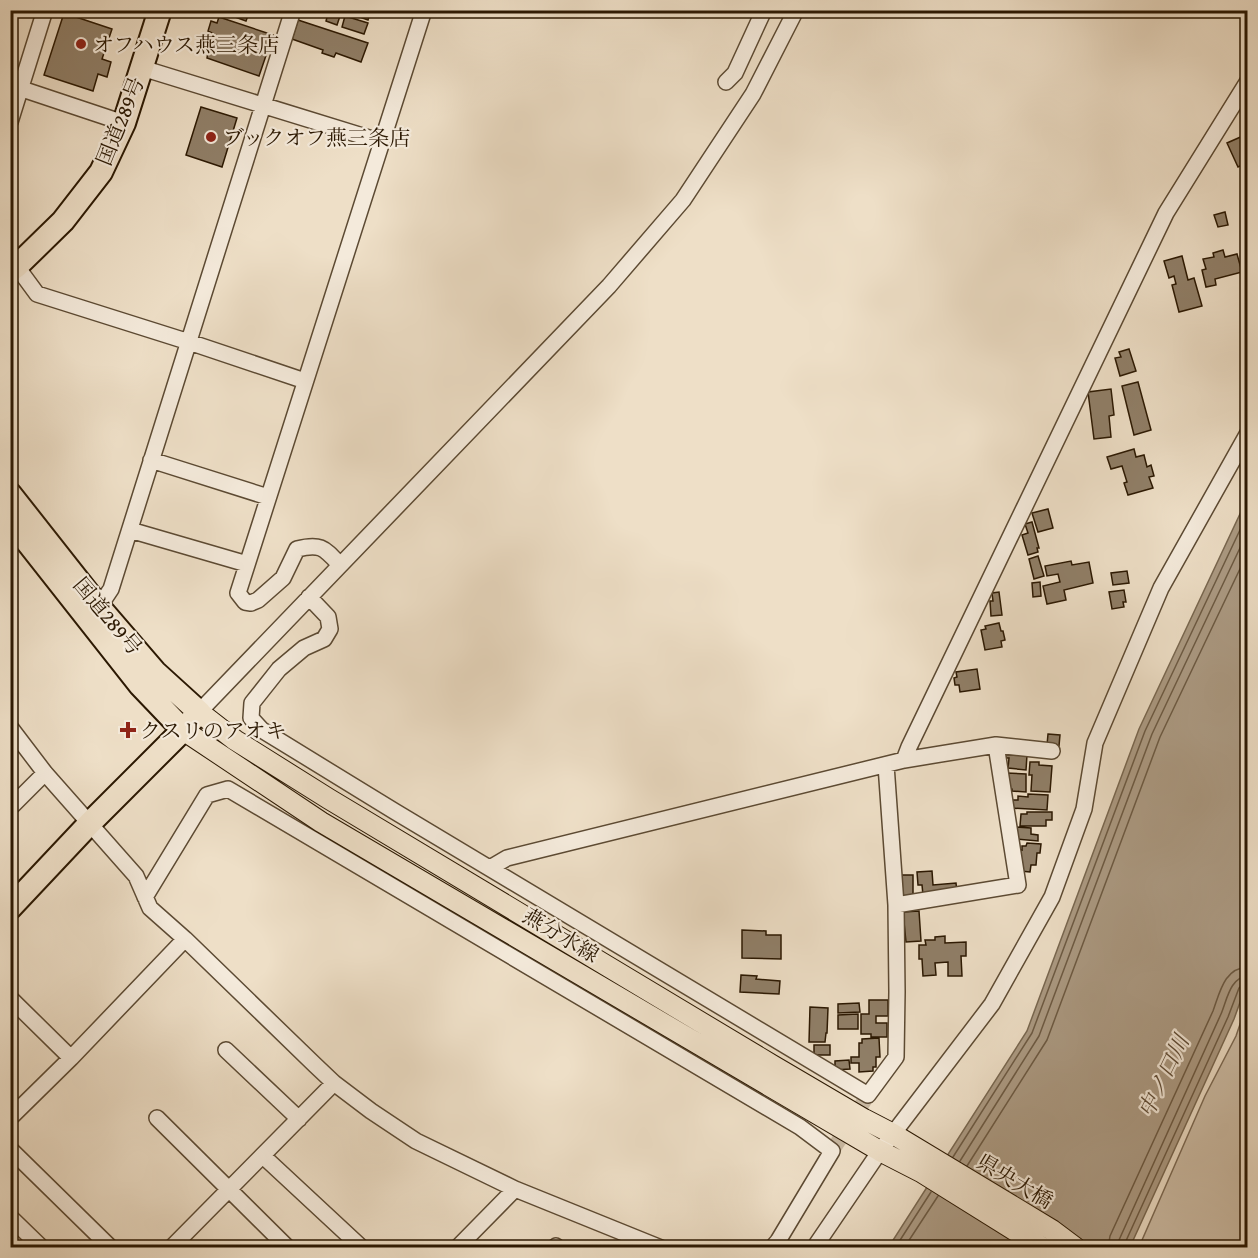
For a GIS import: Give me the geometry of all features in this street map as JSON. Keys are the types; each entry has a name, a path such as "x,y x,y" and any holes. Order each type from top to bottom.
{"highway":[{"name":"国道289号","path":"13,265 63,221 101,172 124,123 160,10"},
{"name":"国道289号","path":"10,494 99,607 155,672 198,712"},
{"name":"国道289号","path":"10,520 140,685 183,730"},
{"path":"10,908 198,712"}],"main road":[{"name":"燕分水線","path":"198,712 235,740 329,800 762,1059 893,1134 925,1165"},
{"name":"燕分水線","path":"183,730 321,822 880,1151 925,1165"},
{"name":"県央大橋","path":"925,1165 1043,1248"},
{"name":"県央大橋","path":"925,1165 1052,1230 1076,1248"}],"street":[{"path":"10,122 16,87 45,10"},
{"path":"99,607 111,589 293,10"},
{"path":"340,565 321,547 309,546 297,549 283,578 258,600 251,603 245,602 238,593 424,10"},
{"path":"726,82 735,73 764,10"},
{"path":"198,712 609,286 683,200 753,94 796,10"},
{"path":"142,68 382,142"},
{"path":"904,760 1166,213 1248,81"},
{"path":"16,87 124,123"},
{"path":"13,265 37,294 305,381"},
{"path":"813,1247 880,1151 992,1004 1052,897 1084,809 1095,743 1099,733 1161,588 1248,433"},
{"path":"151,460 268,497"},
{"path":"130,530 247,564"},
{"path":"309,597 328,617 330,629 324,639 304,648 279,669 252,703 251,718 262,730 868,1095 896,1057 896,904 886,765"},
{"path":"10,727 45,773 136,876 150,908 334,1083 416,1141 629,1241 661,1248"},
{"path":"896,904 1018,885 996,745"},
{"path":"490,868 507,858 904,760 996,745 1052,751"},
{"path":"10,808 45,773"},
{"path":"145,897 207,795 228,789 800,1127 832,1151 772,1248"},
{"path":"12,1113 71,1058 185,939"},
{"path":"10,998 71,1058"},
{"path":"226,1050 299,1119"},
{"path":"179,1245 229,1190 334,1083"},
{"path":"157,1118 288,1248"},
{"path":"10,1149 111,1248"},
{"path":"263,1156 362,1248"},
{"path":"456,1248 515,1189"},
{"path":"10,1217 42,1248"}],"shaded area":[{"path":"1247,1004 1247,1247 1139,1247 1205,1096 1236,1036"}],"water":[{"name":"中ノ口川","path":"1247,499 1247,983 1234,1019 1130,1247 888,1248 1027,1031 1139,729"}],"building":[{"path":"216,10 250,10 246,21"},
{"path":"329,10 342,10 337,25 326,21"},
{"path":"347,10 371,10 368,20 346,12"},
{"path":"388,10 403,10 401,15"},
{"name":"オフハウス燕三条店","path":"64,13 112,29 102,59 111,62 107,77 98,74 93,91 44,75"},
{"path":"345,16 368,23 364,34 342,27"},
{"path":"219,17 273,35 259,76 207,58 208,52 202,50 206,40 212,42 214,34 208,31 211,21 217,23"},
{"path":"298,20 368,43 361,62 336,53 334,57 322,53 323,50 292,39"},
{"name":"ブックオフ燕三条店","path":"201,107 237,118 222,167 186,155"},
{"path":"1245,135 1248,141 1248,162 1238,167 1227,143"},
{"path":"1225,212 1228,225 1218,227 1214,215"},
{"path":"1223,250 1225,257 1237,254 1242,272 1215,279 1216,285 1206,287 1202,270 1206,269 1203,259 1214,257 1213,253"},
{"path":"1182,256 1188,280 1194,278 1202,306 1179,312 1172,285 1176,284 1174,276 1169,278 1164,261"},
{"path":"1129,349 1136,371 1120,376 1115,358 1121,357 1119,352"},
{"path":"1138,382 1151,430 1134,435 1122,386"},
{"path":"1111,389 1114,415 1109,416 1111,437 1094,439 1088,392"},
{"path":"1134,449 1136,457 1144,455 1147,467 1151,465 1154,476 1149,477 1153,488 1128,495 1122,466 1111,469 1107,457"},
{"path":"1048,509 1053,528 1038,532 1032,513"},
{"path":"1032,522 1039,548 1037,548 1038,552 1028,555 1022,535 1028,533 1025,524"},
{"path":"1038,556 1044,576 1034,579 1029,559"},
{"path":"1071,561 1072,565 1089,562 1093,583 1064,590 1066,600 1047,604 1043,586 1060,582 1058,574 1047,576 1045,566"},
{"path":"1127,571 1129,583 1113,585 1111,573"},
{"path":"1040,582 1041,596 1033,597 1032,583"},
{"path":"1124,590 1126,602 1123,602 1124,607 1112,609 1109,592"},
{"path":"999,592 1002,615 991,616 992,593"},
{"path":"999,623 1005,640 1001,641 1002,647 985,650 981,630 986,629 985,626"},
{"path":"977,669 980,689 960,692 959,685 955,685 956,672"},
{"path":"1048,734 1060,735 1059,746 1047,745"},
{"path":"1005,754 1027,755 1026,770 1008,768 1009,758 1004,758"},
{"path":"1030,762 1052,766 1050,792 1031,791"},
{"path":"1006,773 1026,774 1026,792 1012,791 1007,788"},
{"path":"1028,794 1048,795 1047,810 1010,808 1011,800 1018,800 1018,796 1028,797"},
{"path":"1027,812 1052,812 1052,820 1046,820 1046,826 1020,826 1021,814 1027,814"},
{"path":"1016,827 1031,828 1031,834 1038,835 1038,841 1015,839"},
{"path":"1027,843 1041,844 1040,853 1037,853 1036,865 1031,865 1030,872 1020,871 1018,849 1022,850 1022,846 1026,846"},
{"path":"932,871 933,885 956,883 957,892 923,895 922,885 918,885 917,872"},
{"path":"901,875 913,875 913,896 901,896"},
{"path":"919,911 921,941 906,942 903,912"},
{"path":"742,930 766,931 766,935 781,935 781,959 742,958"},
{"path":"945,936 945,943 966,942 966,956 961,956 962,976 948,976 948,962 935,963 936,975 923,976 919,945 926,945 925,940 935,940 935,937"},
{"path":"741,975 780,981 779,994 740,992"},
{"path":"869,1000 888,1000 888,1016 876,1016 876,1023 887,1023 887,1037 871,1037 871,1034 861,1034 861,1014 869,1014"},
{"path":"859,1003 860,1012 838,1013 838,1004"},
{"path":"810,1007 828,1008 825,1042 809,1042"},
{"path":"858,1014 858,1029 838,1029 838,1015"},
{"path":"879,1038 880,1057 876,1057 876,1067 873,1067 873,1071 859,1072 859,1063 851,1063 851,1057 859,1057 859,1043 862,1043 862,1039"},
{"path":"814,1045 830,1045 830,1055 814,1055"},
{"path":"849,1060 850,1069 835,1070 835,1061"}],"tunnel":[{"path":"832,1151 868,1095"}],"place":[{"name":"オフハウス燕三条店","path":"81,44"},
{"name":"ブックオフ燕三条店","path":"211,137"},
{"name":"クスリのアオキ","path":"128,730"}]}
